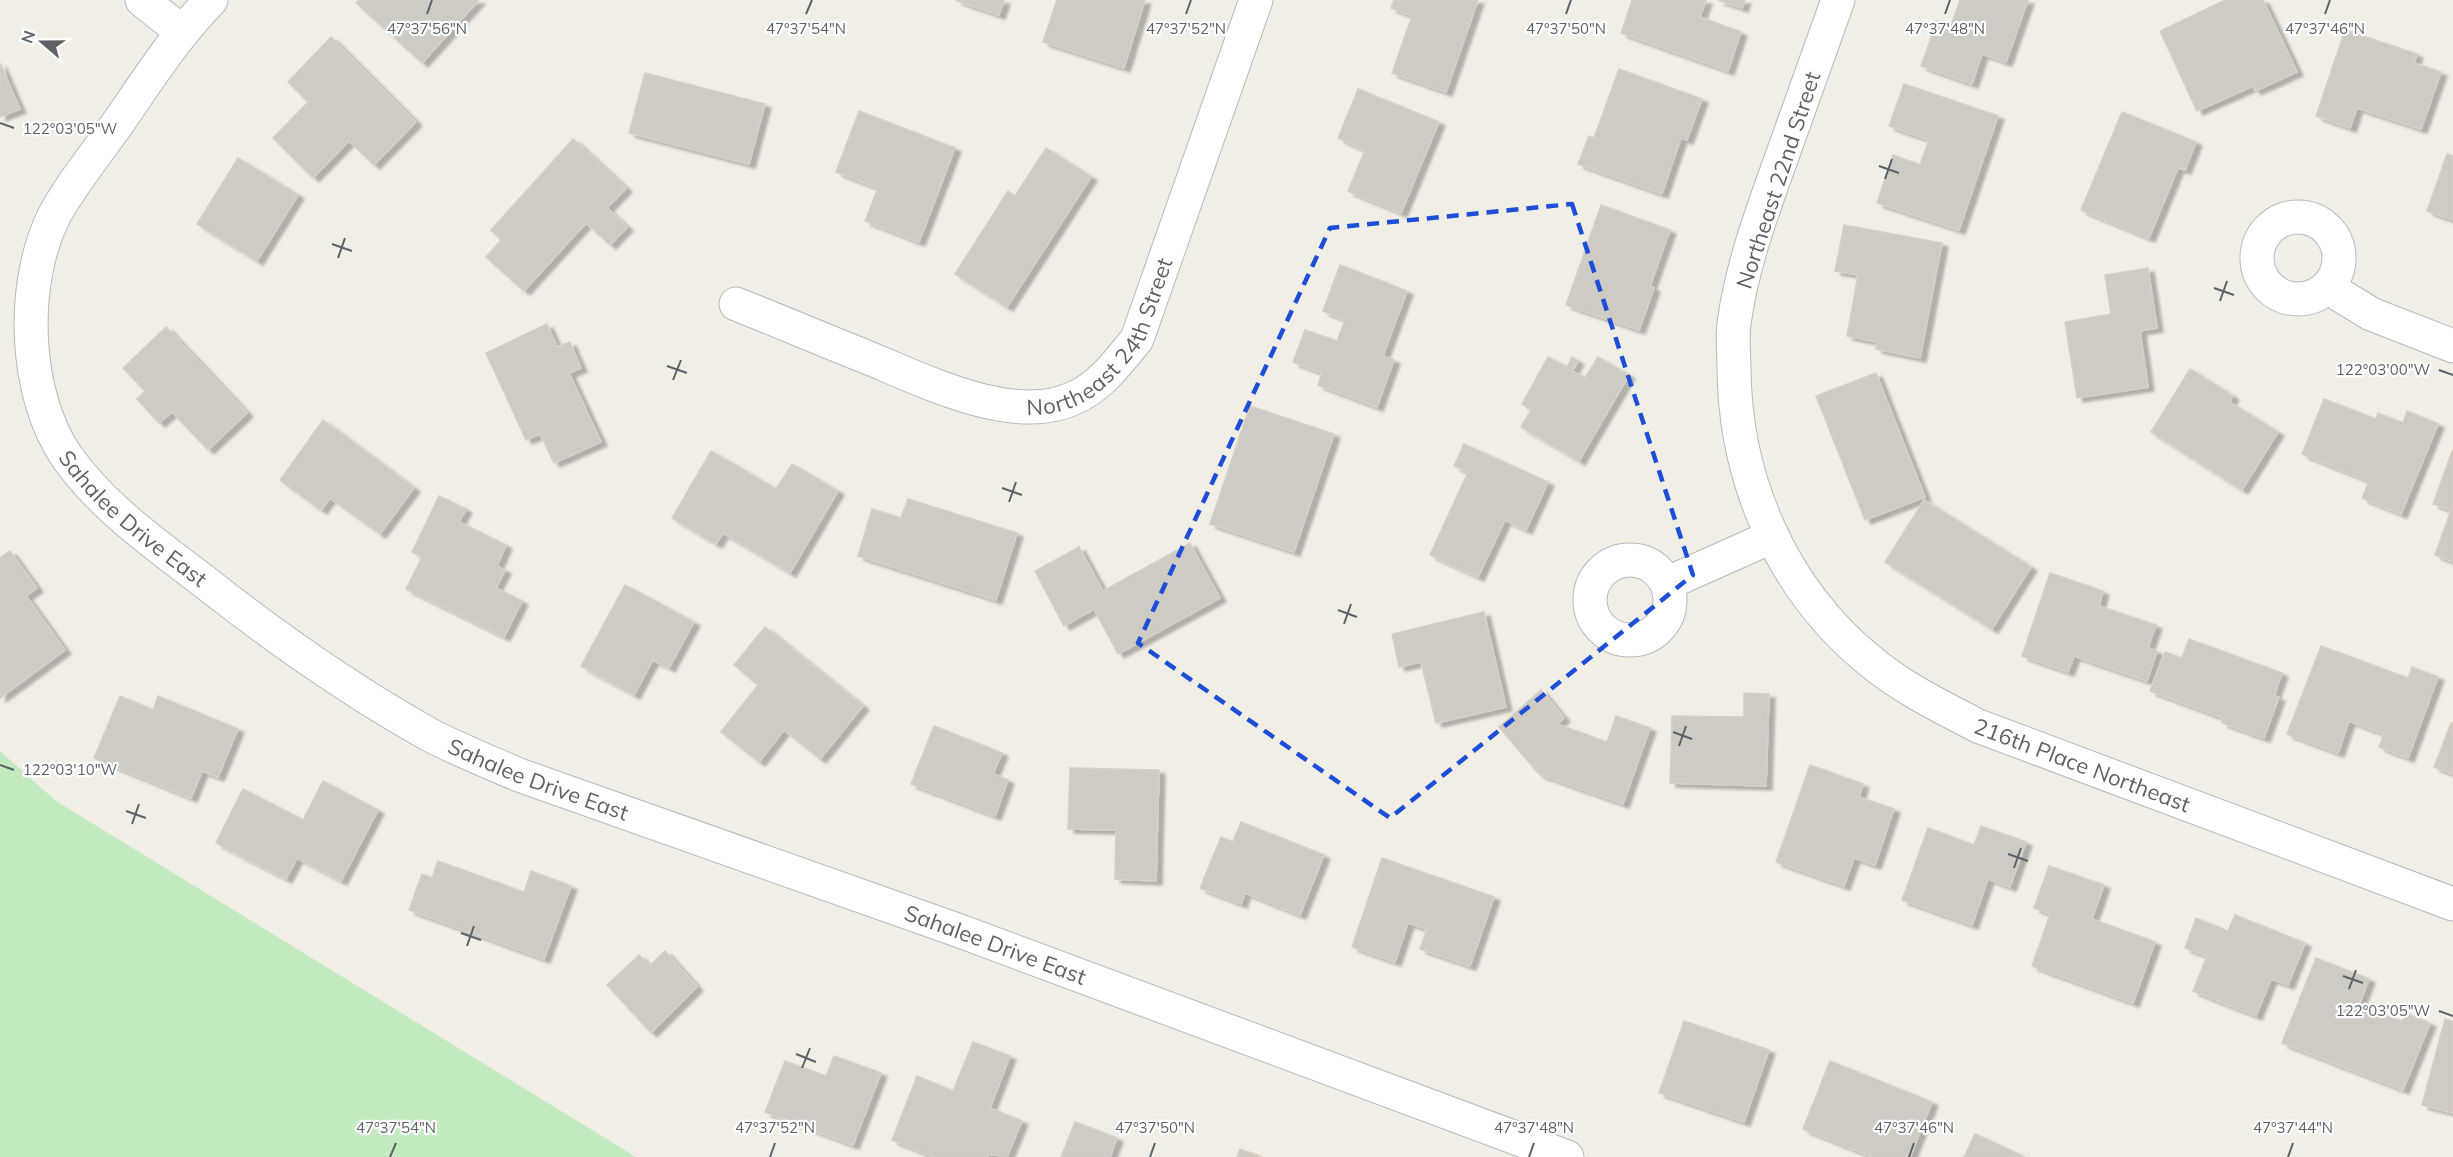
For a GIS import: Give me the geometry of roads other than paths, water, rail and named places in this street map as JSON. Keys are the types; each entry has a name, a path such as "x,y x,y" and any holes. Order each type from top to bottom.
{"street":[{"path":"142,0 181,31"},
{"name":"Sahalee Drive East","path":"212,0 181,31 53,217 40,252 31,301 33,355 42,406 66,455 107,506 272,634 431,735 519,775 960,931 1567,1157"},
{"name":"Northeast 24th Street","path":"736,304 955,393 1000,405 1032,408 1074,399 1110,372 1137,339 1256,0"},
{"name":"Northeast 22nd Street","path":"1771,537 1744,462 1734,402 1734,325 1745,266 1767,197 1838,0"},
{"path":"2327,287 2371,314 2453,346"},
{"path":"1668,583 1771,537"},
{"name":"216th Place Northeast","path":"1771,537 1801,587 1828,620 1868,660 1908,690 1978,726 2453,904"}]}
